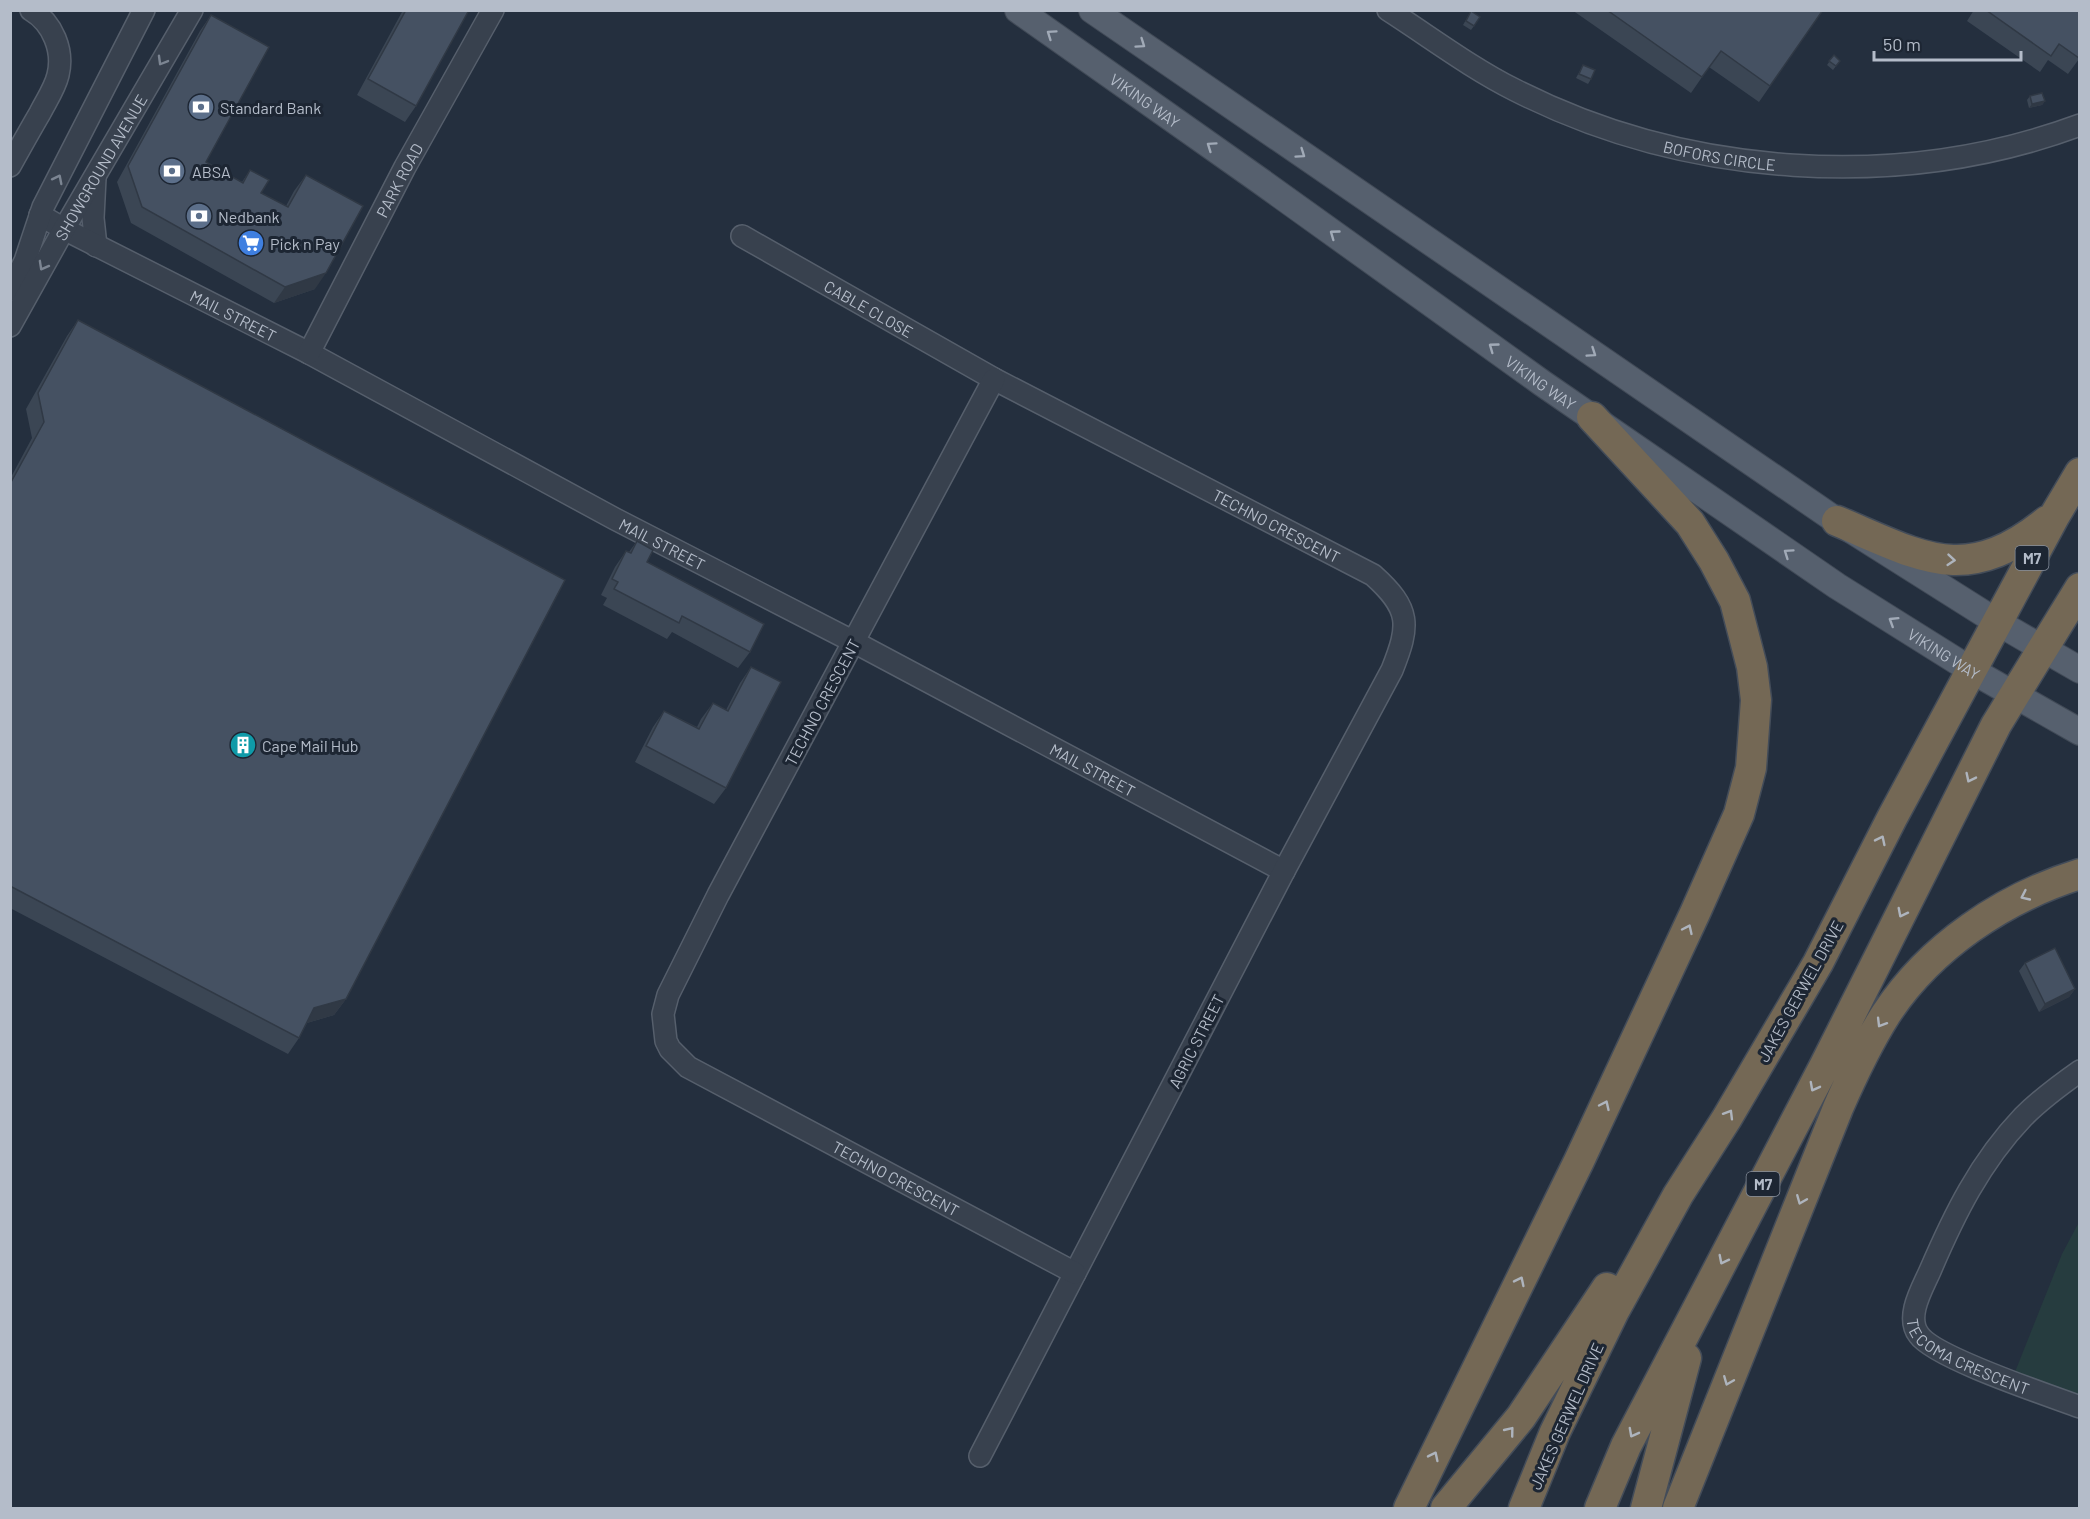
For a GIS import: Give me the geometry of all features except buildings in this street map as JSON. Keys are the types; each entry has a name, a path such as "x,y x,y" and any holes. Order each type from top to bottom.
{"highway":[{"path":"1409,1509 1579,1161 1695,913 1739,814 1751,768 1756,700 1752,667 1735,601 1690,523 1592,417"},
{"name":"JAKES GERWEL DRIVE","path":"1524,1509 1585,1369 1678,1195 1728,1118 1818,963 1892,818 2079,473"},
{"path":"1837,521 1912,552 1939,559 1965,561 1986,557 2008,548 2034,532 2055,515"},
{"name":"M7","path":"1600,1509 1626,1446 1825,1065 1996,725 2079,588"},
{"path":"1678,1509 1838,1108 1861,1058 1887,1013 1919,974 1946,947 1975,925 2014,901 2079,874"},
{"path":"1446,1509 1521,1417 1640,1238 1678,1195"},
{"path":"1646,1509 1699,1306"}],"main road":[{"name":"VIKING WAY","path":"1018,10 1592,417 1837,586 1971,670 2079,732"},
{"path":"1092,10 1837,521 1997,622 2079,670"}],"street":[{"path":"10,166 53,88 59,67 58,47 48,25 32,10"},
{"name":"SHOWGROUND AVENUE","path":"10,290 24,261 40,215 144,10"},
{"name":"SHOWGROUND AVENUE","path":"10,326 192,10"},
{"name":"PARK ROAD","path":"309,353 405,167 493,10"},
{"name":"BOFORS CIRCLE","path":"1388,10 1486,74 1547,105 1645,139 1732,159 1813,167 1913,163 1965,156 2016,145 2079,125"},
{"path":"96,174 93,218 96,246"},
{"name":"MAIL STREET","path":"40,215 96,246 309,353 615,519 854,642 1284,871"},
{"name":"CABLE CLOSE","path":"742,237 994,379"},
{"name":"TECHNO CRESCENT","path":"1075,1273 688,1067 670,1049 666,1041 663,1014 668,995 718,895 994,379 1373,575 1390,592 1405,623"},
{"name":"AGRIC STREET","path":"980,1456 1284,871 1392,670 1404,638 1405,623"},
{"name":"TECOMA CRESCENT","path":"2079,1071 2051,1092 2024,1117 1995,1149 1978,1173 1952,1219 1917,1302 1914,1320 1915,1330 1921,1338 1947,1356 2079,1407"}],"green space":[{"path":"2079,1222 2079,1397 2015,1372 2062,1254"}],"place":[{"name":"Standard Bank","path":"201,107"},
{"name":"ABSA","path":"172,171"},
{"name":"Nedbank","path":"199,216"},
{"name":"Pick n Pay","path":"251,243"},
{"name":"Cape Mail Hub","path":"243,745"}]}
